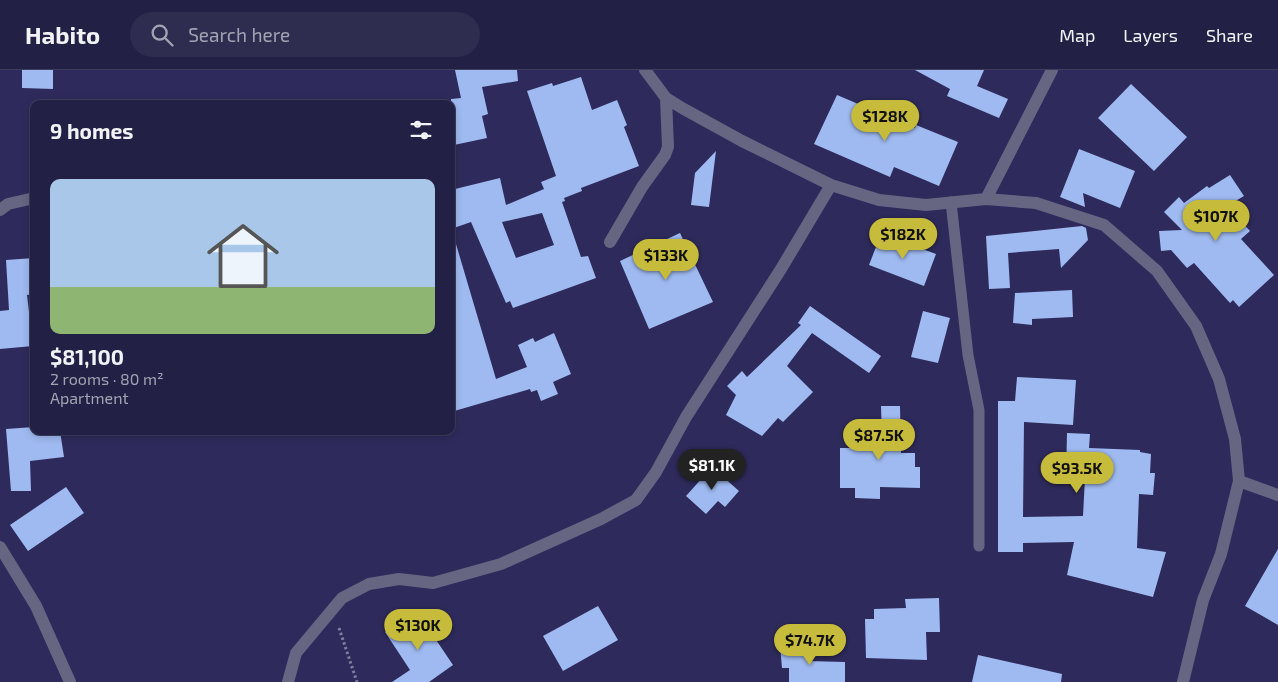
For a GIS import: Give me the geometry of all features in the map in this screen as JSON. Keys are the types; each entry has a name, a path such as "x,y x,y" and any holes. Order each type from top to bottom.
{"street":[{"path":"645,70 666,98 742,141 831,185 879,200 926,205 986,199 1036,203 1104,225 1157,271 1196,326 1219,378 1235,439 1240,481 1221,554 1203,600 1183,682"},
{"path":"986,199 1052,70"},
{"path":"610,242 642,187 665,155 668,147 666,98"},
{"path":"288,682 296,653 342,598 369,584 399,579 433,583 501,564 601,519 636,500 656,472 696,401 782,269 831,185"},
{"path":"0,210 8,204 30,199"},
{"path":"1240,481 1278,495"},
{"path":"0,547 36,606 70,682"}],"lane":[{"path":"951,202 968,354 979,410 979,546"}],"path":[{"path":"333,609 357,682"}],"building":[{"path":"22,70 53,70 53,89 22,88"},
{"path":"455,70 517,70 518,81 482,87 488,114 482,116 487,138 455,145 455,100 451,99 461,98"},
{"path":"915,70 984,70 977,86 1008,99 999,118 947,96 950,89"},
{"path":"581,77 592,110 617,100 627,125 624,127 639,166 581,188 582,191 564,198 565,201 562,202 581,257 588,256 596,278 513,308 510,301 506,303 471,222 455,228 455,189 500,178 506,205 544,189 541,182 556,176 527,91 552,83 553,86","holes":["542,213 554,245 516,258 502,222"]},
{"path":"1131,84 1187,137 1154,171 1098,118"},
{"path":"837,95 915,128 916,125 958,142 939,186 894,167 890,177 814,144"},
{"path":"1079,149 1135,171 1120,208 1083,193 1085,207 1060,197"},
{"path":"716,151 709,207 691,205 695,173"},
{"path":"1230,175 1244,196 1227,206 1250,231 1241,239 1274,275 1239,307 1233,300 1230,303 1194,263 1187,268 1171,250 1161,251 1159,231 1182,230 1164,212 1179,197 1184,203 1207,186 1209,188"},
{"path":"1082,226 1086,228 1088,240 1061,268 1059,249 1008,253 1010,288 989,289 986,236"},
{"path":"680,233 713,302 649,329 620,261"},
{"path":"881,234 936,254 924,286 869,265"},
{"path":"455,244 496,379 527,367 518,345 533,338 535,342 554,333 571,374 553,382 558,394 541,401 537,390 531,392 530,389 455,411"},
{"path":"30,258 30,295 27,295 30,320 30,346 0,349 0,311 9,310 6,260"},
{"path":"1072,290 1073,317 1032,319 1032,325 1013,323 1015,293"},
{"path":"810,306 881,356 869,373 812,333 787,366 813,392 783,422 778,418 762,436 726,415 736,395 727,386 742,371 747,377 801,325 798,323"},
{"path":"923,311 950,318 938,363 911,357"},
{"path":"1017,377 1076,380 1073,425 1024,422 1023,517 1083,516 1085,478 1066,477 1067,433 1090,434 1089,448 1140,450 1140,452 1151,454 1150,473 1155,473 1153,495 1139,494 1137,548 1166,552 1153,597 1067,575 1074,542 1023,543 1023,552 998,552 998,401 1015,401"},
{"path":"881,406 900,406 901,453 915,453 915,467 920,467 920,488 880,487 880,499 855,498 855,488 840,488 840,448 852,448 852,438 882,438"},
{"path":"30,427 30,435 61,435 64,457 30,461 31,491 11,491 6,429"},
{"path":"712,467 739,491 725,507 718,501 706,514 686,496"},
{"path":"66,487 84,513 28,551 10,525"},
{"path":"1278,549 1278,625 1245,606"},
{"path":"939,598 940,632 926,632 927,660 866,658 865,619 874,619 874,609 906,608 905,599"},
{"path":"598,606 618,640 563,671 543,636"},
{"path":"411,614 417,622 422,619 453,665 429,682 392,682 410,670 385,632"},
{"path":"807,643 807,661 845,662 845,682 789,682 789,668 782,668 780,645"},
{"path":"978,655 1062,674 1061,682 972,682"}]}
